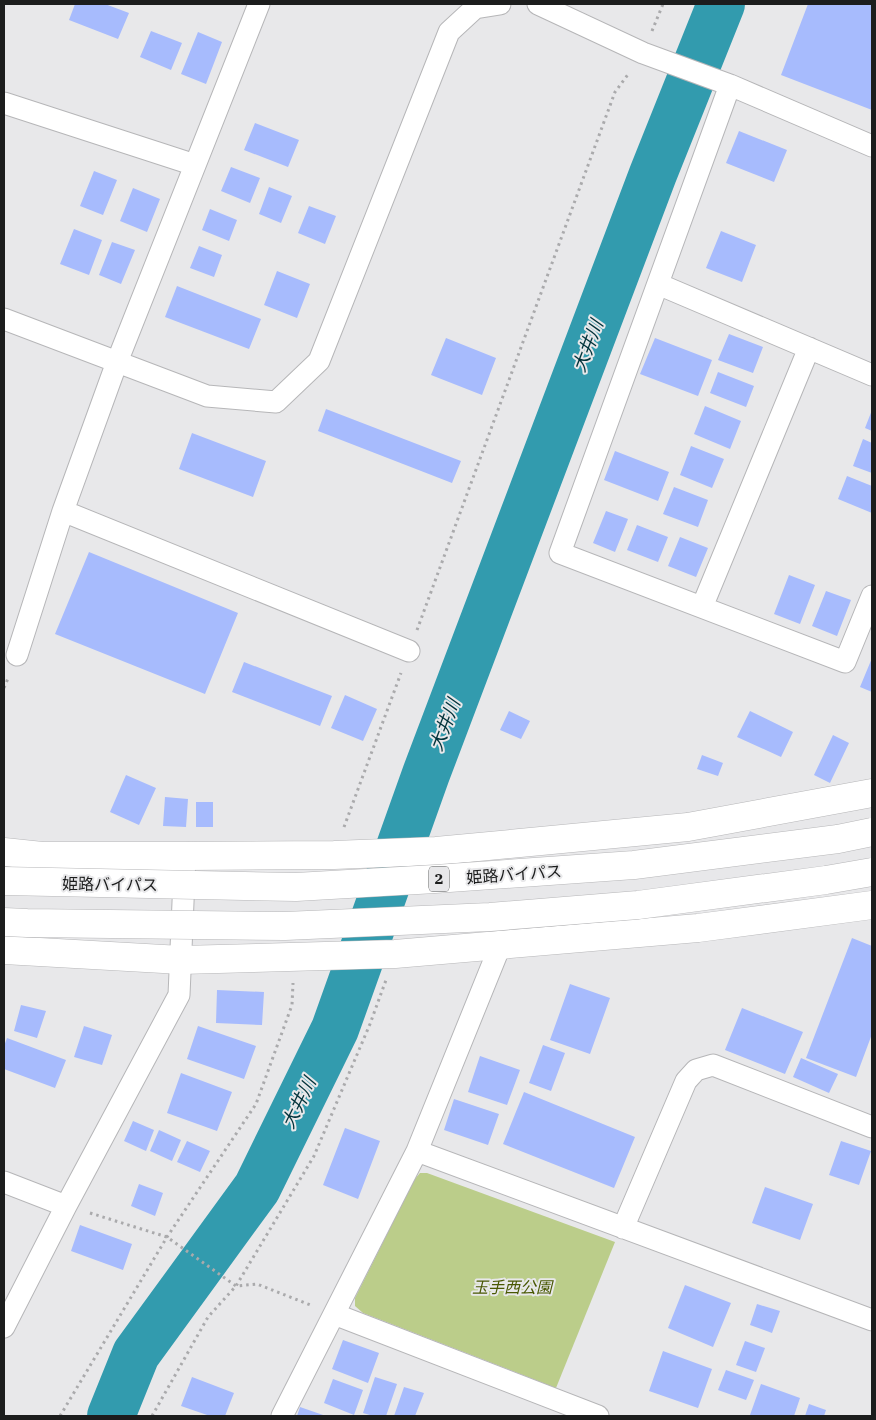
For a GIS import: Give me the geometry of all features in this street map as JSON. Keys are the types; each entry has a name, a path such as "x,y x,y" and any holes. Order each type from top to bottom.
{"main road":[{"path":"4,852 42,856 186,856 334,855 436,851 688,827 872,793"},
{"name":"姫路バイパス","path":"4,881 296,887 336,885 634,865 872,832"},
{"path":"4,922 285,926 490,917 638,905 872,872"},
{"path":"4,950 181,960 395,954 698,928 872,905"}],"street":[{"path":"17,655 63,511 117,362 259,4"},
{"path":"4,319 207,396 276,402 319,361 449,32 475,8 500,4"},
{"path":"538,4 643,53 730,85 872,146"},
{"path":"730,85 560,553 846,662 872,596"},
{"path":"4,103 195,165"},
{"path":"658,284 872,376"},
{"path":"702,607 808,348"},
{"path":"63,511 409,651"},
{"path":"4,1328 66,1206 178,995 186,856"},
{"path":"282,1416 417,1151 500,946"},
{"path":"623,1228 686,1082 696,1070 713,1066 872,1127"},
{"path":"417,1151 872,1320"},
{"path":"4,1182 66,1206"},
{"path":"334,1314 598,1416"}],"path":[{"path":"334,855 616,92 643,53 663,4"},
{"path":"152,1416 208,1317 236,1286 314,1156 370,1024 395,954"},
{"path":"60,1416 167,1237 256,1104 292,1005 294,958"},
{"path":"66,1206 167,1237 236,1286 257,1284 334,1314"}],"green space":[{"name":"玉手西公園","path":"420,1173 427,1173 615,1242 556,1388 363,1313 355,1306 355,1298 414,1180"}],"building":[{"path":"75,4 105,4 129,13 118,39 69,20"},
{"path":"808,4 872,4 872,110 781,75"},
{"path":"151,31 182,43 171,70 140,57"},
{"path":"198,32 222,42 206,84 181,74"},
{"path":"255,123 299,140 288,167 244,150"},
{"path":"739,131 787,150 774,182 726,163"},
{"path":"231,167 260,178 250,203 221,191"},
{"path":"94,171 117,180 103,215 80,206"},
{"path":"269,187 292,196 281,223 259,214"},
{"path":"133,188 160,199 147,232 120,221"},
{"path":"309,206 336,216 325,244 298,233"},
{"path":"210,209 237,220 229,241 202,230"},
{"path":"74,229 102,240 89,275 60,264"},
{"path":"721,231 756,245 742,282 706,268"},
{"path":"112,242 135,250 121,284 99,275"},
{"path":"199,246 222,255 214,277 190,268"},
{"path":"277,271 310,284 297,318 264,305"},
{"path":"177,286 261,319 249,349 165,317"},
{"path":"729,334 763,347 753,373 718,360"},
{"path":"446,338 496,358 482,395 431,375"},
{"path":"655,338 712,360 698,396 640,374"},
{"path":"718,372 754,386 746,407 710,393"},
{"path":"705,406 741,421 730,449 694,434"},
{"path":"326,409 461,461 452,483 318,431"},
{"path":"872,410 872,431 865,428"},
{"path":"192,433 266,461 253,497 179,469"},
{"path":"863,439 872,443 872,473 853,466"},
{"path":"691,446 724,459 712,488 680,475"},
{"path":"615,451 669,472 658,501 604,480"},
{"path":"847,476 872,486 872,513 838,499"},
{"path":"674,487 708,500 698,527 663,514"},
{"path":"606,511 628,519 615,552 593,543"},
{"path":"637,525 668,537 658,562 627,550"},
{"path":"680,537 708,548 696,577 668,566"},
{"path":"89,552 238,613 205,694 55,634"},
{"path":"789,575 815,585 800,624 774,614"},
{"path":"826,591 851,600 837,636 812,626"},
{"path":"872,658 872,692 860,687"},
{"path":"244,662 332,696 320,726 232,692"},
{"path":"345,695 377,709 363,741 331,728"},
{"path":"509,711 530,721 521,739 500,730"},
{"path":"750,711 793,732 781,757 737,737"},
{"path":"833,735 849,743 830,783 814,775"},
{"path":"702,755 723,763 718,776 697,769"},
{"path":"126,775 156,788 139,825 110,812"},
{"path":"165,797 188,799 186,827 163,826"},
{"path":"196,802 213,802 213,827 196,827"},
{"path":"852,938 872,946 872,1034 856,1077 806,1058"},
{"path":"570,984 610,998 590,1054 550,1040"},
{"path":"217,990 264,992 262,1025 216,1023"},
{"path":"21,1005 46,1011 37,1038 14,1031"},
{"path":"742,1008 803,1032 785,1074 725,1050"},
{"path":"84,1026 112,1035 102,1065 74,1057"},
{"path":"198,1026 256,1046 244,1079 187,1059"},
{"path":"7,1038 66,1060 55,1088 4,1069 4,1046"},
{"path":"543,1045 565,1053 551,1091 529,1083"},
{"path":"480,1056 520,1070 507,1105 468,1092"},
{"path":"801,1058 838,1074 829,1093 793,1077"},
{"path":"181,1073 232,1092 217,1131 167,1113"},
{"path":"524,1092 635,1137 614,1188 503,1144"},
{"path":"454,1099 499,1114 488,1145 444,1130"},
{"path":"133,1121 154,1130 146,1151 124,1141"},
{"path":"345,1128 380,1141 358,1199 323,1185"},
{"path":"159,1130 181,1140 172,1161 150,1151"},
{"path":"187,1141 210,1151 200,1172 177,1162"},
{"path":"841,1141 871,1151 859,1185 829,1175"},
{"path":"139,1184 163,1193 155,1216 131,1206"},
{"path":"765,1187 813,1204 800,1240 752,1223"},
{"path":"80,1225 132,1244 123,1270 71,1251"},
{"path":"685,1285 731,1303 713,1347 668,1328"},
{"path":"757,1304 780,1311 772,1333 750,1325"},
{"path":"343,1340 379,1353 368,1383 332,1369"},
{"path":"745,1341 765,1348 756,1372 736,1365"},
{"path":"663,1351 712,1369 698,1408 649,1391"},
{"path":"726,1370 754,1380 746,1400 718,1390"},
{"path":"192,1377 234,1393 225,1416 210,1416 181,1406"},
{"path":"375,1377 397,1384 386,1416 373,1416 363,1413"},
{"path":"333,1379 363,1390 354,1415 324,1403"},
{"path":"761,1384 800,1398 794,1416 750,1415"},
{"path":"404,1387 424,1393 415,1416 394,1416"},
{"path":"809,1404 826,1410 824,1416 805,1416"},
{"path":"300,1407 326,1416 297,1416"}],"waterway":[{"name":"大井川","path":"111,1416 136,1354 257,1188 335,1029 426,774 653,174 721,4"}]}
